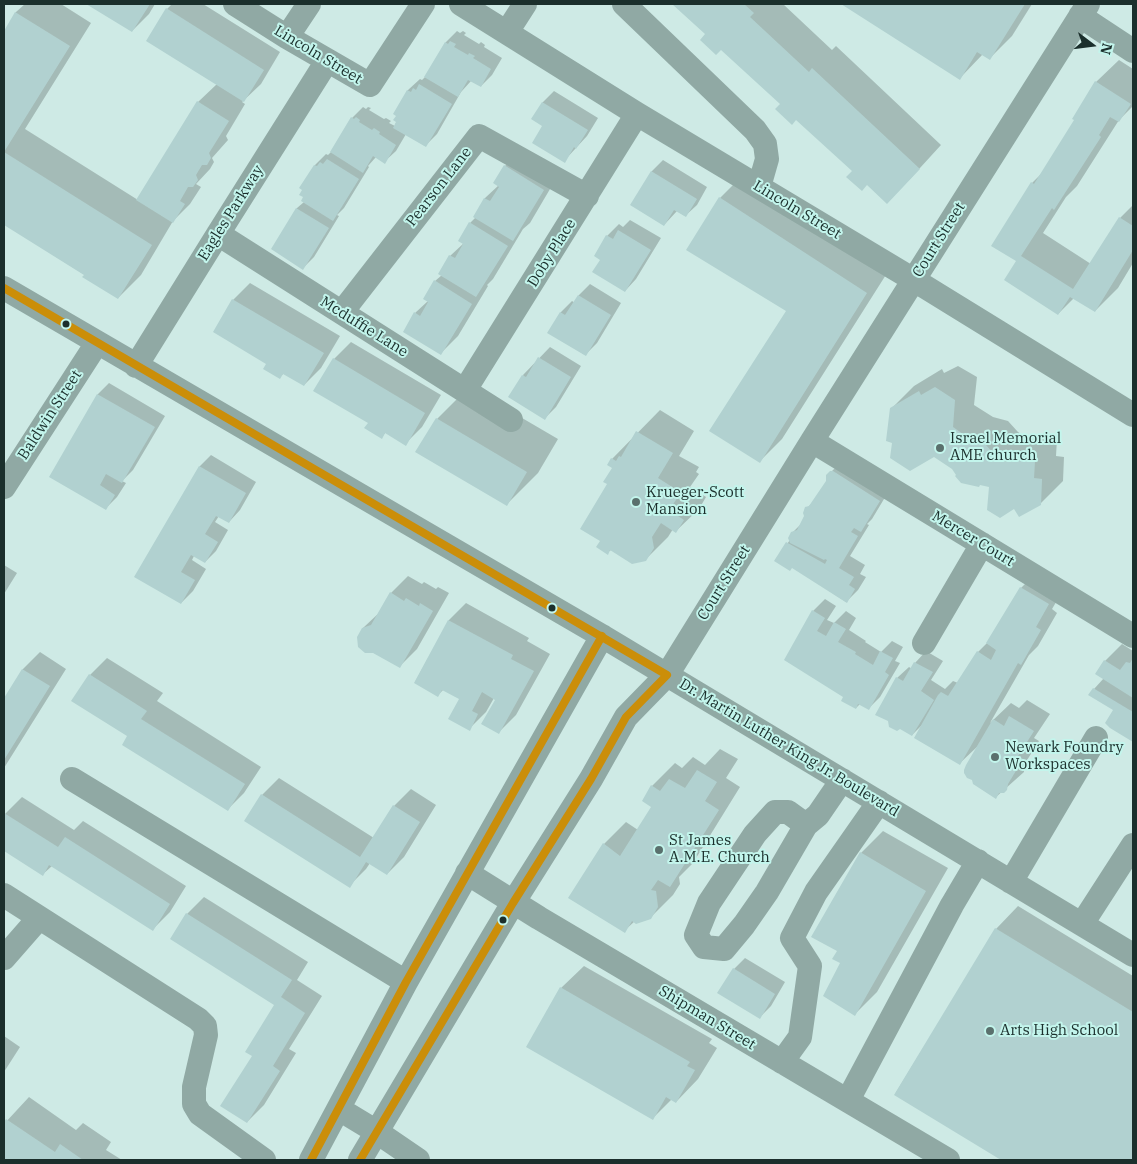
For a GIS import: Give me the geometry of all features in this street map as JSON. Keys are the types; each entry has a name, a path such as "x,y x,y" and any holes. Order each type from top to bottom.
{"street":[{"name":"Lincoln Street","path":"234,4 370,85 423,4"},
{"path":"287,37 309,4"},
{"name":"Lincoln Street","path":"461,4 637,114 914,280 1133,415"},
{"path":"507,32 525,4"},
{"path":"624,4 755,130 765,144 767,159 759,187"},
{"path":"1084,10 1133,52"},
{"name":"Court Street","path":"360,1160 514,903 591,779 626,717 667,675 1084,10"},
{"name":"Eagles Parkway","path":"136,366 327,61"},
{"name":"Doby Place","path":"465,390 637,114"},
{"name":"Pearson Lane","path":"342,312 479,136 587,196"},
{"name":"Mcduffie Lane","path":"218,234 511,420"},
{"name":"Dr. Martin Luther King Jr. Boulevard","path":"4,288 602,636 1133,955"},
{"name":"Baldwin Street","path":"4,487 97,343"},
{"name":"Mercer Court","path":"812,441 1133,636"},
{"path":"924,643 982,544"},
{"path":"311,1160 406,982 602,636"},
{"path":"1011,882 1096,738"},
{"path":"72,779 406,982"},
{"path":"806,825 788,812 775,812 755,834 709,903 696,935 704,947 724,948 739,931 767,892 806,825 818,815 842,780"},
{"path":"782,1062 800,1037 810,966 792,938 816,892 879,802"},
{"path":"1082,924 1133,845"},
{"path":"848,1100 952,905 978,862"},
{"name":"Shipman Street","path":"467,873 514,903 948,1160"},
{"path":"4,895 198,1019 205,1026 206,1035 194,1087 194,1104 200,1114 236,1142 264,1160"},
{"path":"4,958 39,918"},
{"path":"339,1109 418,1160"}],"building":[{"path":"86,4 150,4 132,32"},
{"path":"672,4 744,4 754,13 750,17 809,72 812,68 920,169 887,204 867,185 862,191 846,177 852,171 796,120 792,125 775,109 780,104 721,50 716,55 700,40 705,34"},
{"path":"841,4 1025,4 990,60 977,52 960,80"},
{"path":"166,8 264,70 244,102 146,41"},
{"path":"15,12 70,46 4,152 4,31"},
{"path":"450,41 456,44 454,47 468,55 469,53 475,56 473,58 491,69 481,87 468,80 458,97 424,77 445,42 448,44"},
{"path":"1095,81 1131,104 1119,122 1110,117 1099,135 1101,137 1054,210 1052,208 1021,256 1073,289 1119,217 1133,226 1133,250 1095,312 1070,297 1058,315 1004,280 1016,261 991,246 1031,182 1034,184 1074,120 1072,119"},
{"path":"419,84 452,104 426,147 393,128 396,122 393,120 396,116 393,114 407,90 411,92 413,88 416,90"},
{"path":"197,101 229,121 209,153 211,158 207,165 202,165 196,175 198,180 193,187 188,187 180,201 185,204 173,223 136,200"},
{"path":"542,102 588,130 576,149 574,147 565,163 532,143 542,126 531,119"},
{"path":"351,117 354,119 356,117 360,120 359,122 372,130 374,128 380,132 379,134 396,145 385,164 373,156 363,173 330,152"},
{"path":"4,152 152,245 118,299 82,277 84,275 4,225"},
{"path":"327,159 359,179 333,221 301,201 303,197 299,195 302,190 299,188 314,165 317,166 320,162 323,164"},
{"path":"504,165 544,190 513,241 473,217 484,198 490,201 499,187 493,183"},
{"path":"651,171 697,199 686,217 674,210 664,226 630,205"},
{"path":"719,197 867,293 760,463 709,431 786,311 686,250"},
{"path":"296,208 329,228 303,270 271,249"},
{"path":"469,222 508,246 476,297 438,274 449,255 455,258 463,244 458,241"},
{"path":"618,230 651,250 625,292 592,272 600,260 594,256 606,235 613,239"},
{"path":"434,280 472,304 441,355 403,332 414,312 420,316 428,302 423,299"},
{"path":"578,295 611,315 586,356 547,333 560,312 565,315"},
{"path":"232,299 324,353 304,386 283,374 280,379 263,369 266,364 213,332"},
{"path":"538,357 571,377 545,420 508,397 522,375 526,377"},
{"path":"333,358 425,413 406,446 385,433 382,439 364,428 368,423 313,391"},
{"name":"Israel Memorial AME church","path":"935,387 955,400 953,427 970,439 985,444 995,455 1006,462 1023,453 1035,461 1034,478 1042,479 1041,505 1019,517 1014,509 1000,518 987,510 989,487 961,483 952,469 934,457 910,471 890,458 892,443 886,441 890,408 919,391 921,395"},
{"path":"97,394 155,427 122,483 106,474 100,485 115,495 106,510 49,477"},
{"path":"436,418 527,472 507,506 415,452"},
{"name":"Krueger-Scott Mansion","path":"636,431 673,453 658,478 677,490 674,495 678,497 669,510 684,520 676,533 661,523 652,537 654,548 646,561 632,564 610,550 608,555 596,547 600,541 580,529 607,484 603,482 612,468 607,465 611,458 616,461 619,456 621,457"},
{"path":"199,466 246,493 229,523 216,516 205,534 218,542 205,563 191,555 181,572 195,580 181,604 134,577"},
{"path":"833,471 880,501 861,532 854,528 851,532 858,536 839,568 854,577 849,585 855,589 847,603 792,568 790,571 774,561 786,542 825,564 827,560 790,543 788,538 791,532 797,530 804,516 805,507 809,506 826,481 826,475"},
{"path":"1020,587 1049,604 1036,627 1041,630 1021,665 1018,663 960,765 914,738 938,695 941,692 948,696 977,651 991,660 996,650 986,643"},
{"path":"390,592 404,601 406,598 419,606 420,603 433,611 400,668 373,653 365,653 358,647 357,637 362,628 371,625"},
{"path":"812,610 825,618 817,631 826,636 834,622 846,629 838,642 856,652 855,654 873,665 880,651 893,658 885,672 889,675 869,710 858,704 856,709 841,701 843,697 784,660"},
{"path":"448,620 513,655 511,659 534,671 499,734 481,724 495,700 482,692 472,711 478,714 470,731 448,719 459,699 442,690 438,697 414,683"},
{"path":"1133,658 1133,698 1095,674 1104,660 1120,670 1126,662 1130,663"},
{"path":"914,662 933,672 921,691 934,700 912,736 900,729 897,731 889,727 888,721 875,715 896,677 903,681"},
{"path":"22,669 50,686 4,760 4,698"},
{"path":"89,674 147,711 141,719 245,784 228,811 122,745 127,736 71,701"},
{"path":"1093,688 1133,712 1133,742 1105,723 1113,710 1088,695"},
{"name":"Newark Foundry Workspaces","path":"1009,716 1034,731 1018,756 1023,759 1008,784 1007,790 1004,793 999,793 996,799 973,784 972,780 967,778 964,770 993,719 1004,726"},
{"name":"St James A.M.E. Church","path":"697,770 717,782 705,801 719,810 670,887 658,880 651,890 656,891 658,907 651,919 636,924 632,921 625,933 568,898 603,843 620,856 651,807 642,801 651,785 660,791 669,779 685,788"},
{"path":"261,794 360,857 393,805 420,822 387,875 366,862 350,888 244,821"},
{"path":"4,813 58,847 65,837 170,904 153,931 49,865 43,876 4,851"},
{"path":"860,852 926,891 855,1016 823,996 840,963 832,959 837,951 811,937"},
{"path":"186,913 292,980 281,997 305,1013 273,1066 280,1071 247,1123 220,1106 252,1056 245,1052 274,1005 170,939"},
{"name":"Arts High School","path":"995,928 1133,1012 1133,1160 1001,1160 894,1095"},
{"path":"733,968 775,994 760,1019 717,993"},
{"path":"560,987 690,1062 687,1066 695,1070 676,1103 666,1097 653,1120 526,1047"},
{"path":"6,1119 55,1152 60,1144 83,1160 4,1160 4,1122"}],"transit line":[{"path":"4,288 667,675"},
{"path":"311,1160 406,982 602,636"},
{"path":"360,1160 513,903 591,779 626,717 667,675"}],"place":[{"name":"Israel Memorial AME church","path":"940,448"},
{"name":"Krueger-Scott Mansion","path":"636,502"},
{"name":"Newark Foundry Workspaces","path":"995,757"},
{"name":"St James A.M.E. Church","path":"659,850"},
{"name":"Arts High School","path":"990,1031"}]}
